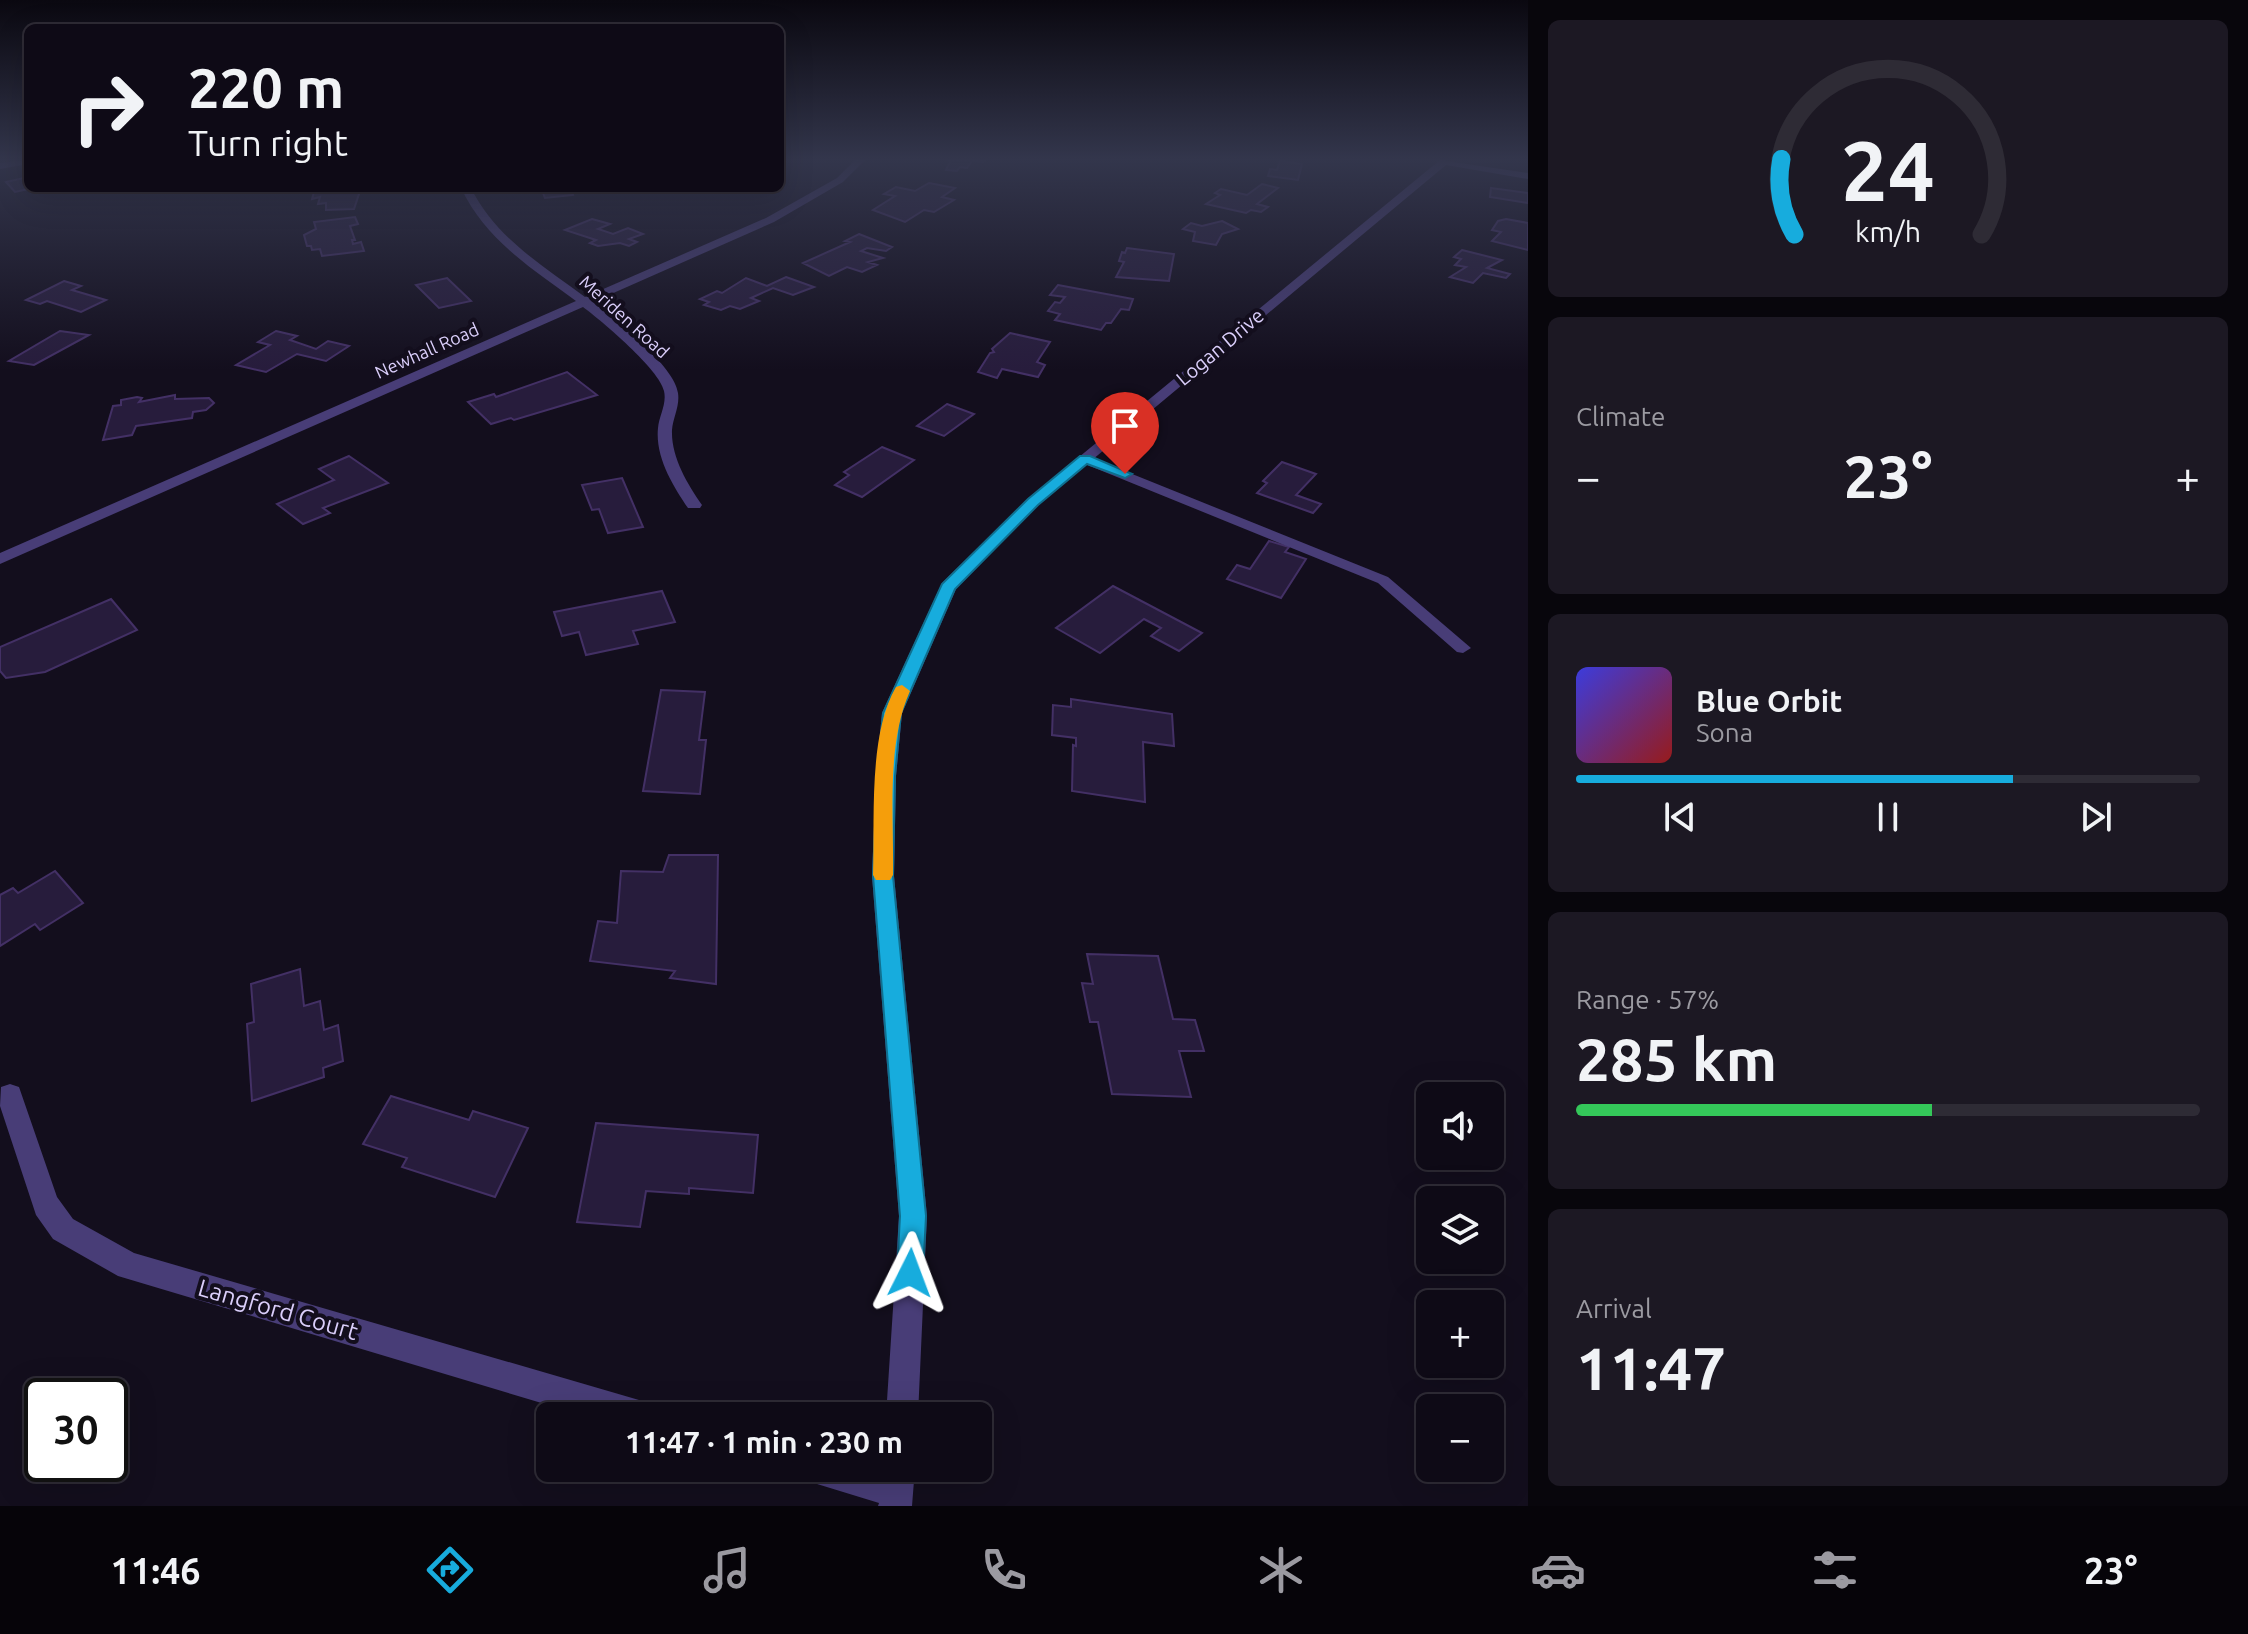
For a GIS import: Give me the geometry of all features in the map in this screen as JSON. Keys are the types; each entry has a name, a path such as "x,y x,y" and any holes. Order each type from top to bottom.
{"street":[{"name":"Meriden Road","path":"493,230 524,259 584,302 635,347 668,383 672,393 664,432 684,491 694,505"},
{"name":"Newhall Road","path":"0,559 747,230"},
{"name":"Logan Drive","path":"903,1402 913,1216 883,876 886,776 892,713 948,587 1033,502 1361,230"},
{"name":"Langford Court","path":"10,1096 46,1205 63,1229 128,1266 591,1402"},
{"path":"870,1482 897,1489"}],"lane":[{"path":"1085,459 1383,580 1463,648"}],"building":[{"path":"313,230 352,230 355,240 352,240 353,244 361,242 364,251 322,256 320,249 312,250 311,246 307,246 304,235"},
{"path":"566,230 602,230 613,234 634,230 643,234 629,239 637,242 629,246 590,243 596,240"},
{"path":"1188,230 1234,230 1222,234 1216,245 1193,241 1195,232"},
{"path":"1493,230 1528,230 1528,250 1492,241 1501,232"},
{"path":"859,234 892,247 886,251 867,248 861,251 883,258 868,262 877,265 862,272 847,267 829,276 803,263 850,242 845,241"},
{"path":"1127,248 1174,254 1169,281 1116,277 1124,262 1119,261 1122,252 1125,253"},
{"path":"1462,250 1502,260 1487,268 1510,274 1506,278 1483,273 1473,283 1450,277 1466,267 1455,265 1461,259 1454,257"},
{"path":"786,277 814,287 793,295 773,288 751,298 759,301 740,309 730,306 721,310 704,305 709,302 700,299 717,291 722,293 746,278 767,286"},
{"path":"447,278 471,301 439,308 416,285"},
{"path":"64,281 81,286 72,290 106,300 81,312 47,301 40,304 26,300"},
{"path":"1058,285 1133,299 1129,310 1121,309 1111,323 1106,323 1101,330 1055,320 1060,314 1048,311 1055,302 1060,303 1065,297 1050,295"},
{"path":"60,331 89,335 34,365 9,361"},
{"path":"276,331 297,336 290,340 316,349 328,341 349,346 326,361 297,354 266,372 236,365 270,345 258,342"},
{"path":"1010,333 1050,342 1037,362 1045,365 1038,377 1002,369 997,378 978,372 990,353 994,352 992,349"},
{"path":"567,372 597,395 491,424 468,402 494,394 496,397"},
{"path":"175,395 175,399 209,398 214,403 206,410 193,412 192,418 136,426 132,435 103,440 113,406 121,405 121,400 142,398 139,402"},
{"path":"947,404 974,414 944,436 917,426"},
{"path":"882,447 914,460 862,497 835,485 849,475 844,472"},
{"path":"349,456 388,483 323,508 330,513 303,524 277,504 334,480 319,469"},
{"path":"1282,462 1316,474 1296,495 1321,504 1313,513 1257,493 1267,483 1263,481"},
{"path":"622,478 643,527 608,533 599,509 592,510 582,485"},
{"path":"1269,541 1289,547 1285,552 1306,559 1281,598 1227,579 1237,565 1250,569"},
{"path":"1113,586 1202,633 1179,651 1151,636 1161,628 1144,619 1100,653 1056,628"},
{"path":"662,591 675,622 633,631 638,644 586,655 579,632 562,636 554,612"},
{"path":"111,599 137,630 45,672 6,678 0,671 0,647"},
{"path":"661,690 705,692 699,740 706,740 700,794 643,791"},
{"path":"1071,699 1172,714 1174,746 1143,742 1145,802 1072,791 1073,745 1076,746 1076,738 1052,735 1053,705 1071,707"},
{"path":"669,855 718,855 716,984 670,978 675,971 590,961 598,921 617,923 621,871 663,872"},
{"path":"55,871 83,903 40,930 35,924 0,946 0,895 13,888 18,893"},
{"path":"1087,954 1158,956 1173,1019 1195,1020 1204,1051 1179,1051 1191,1097 1112,1094 1098,1022 1090,1022 1082,983 1093,984"},
{"path":"300,969 304,1006 320,1001 324,1030 338,1025 343,1061 323,1068 324,1077 252,1101 247,1024 254,1022 251,984"},
{"path":"391,1096 469,1120 473,1111 528,1128 495,1197 402,1167 407,1158 363,1144"},
{"path":"596,1123 758,1135 753,1193 689,1188 689,1194 646,1191 640,1227 577,1222"}],"slow traffic":[{"path":"883,875 886,776 892,713 902,691"}],"route":[{"path":"910,1273 913,1216 883,876 886,776 892,713 948,587 1033,502 1085,459 1125,474"}]}
